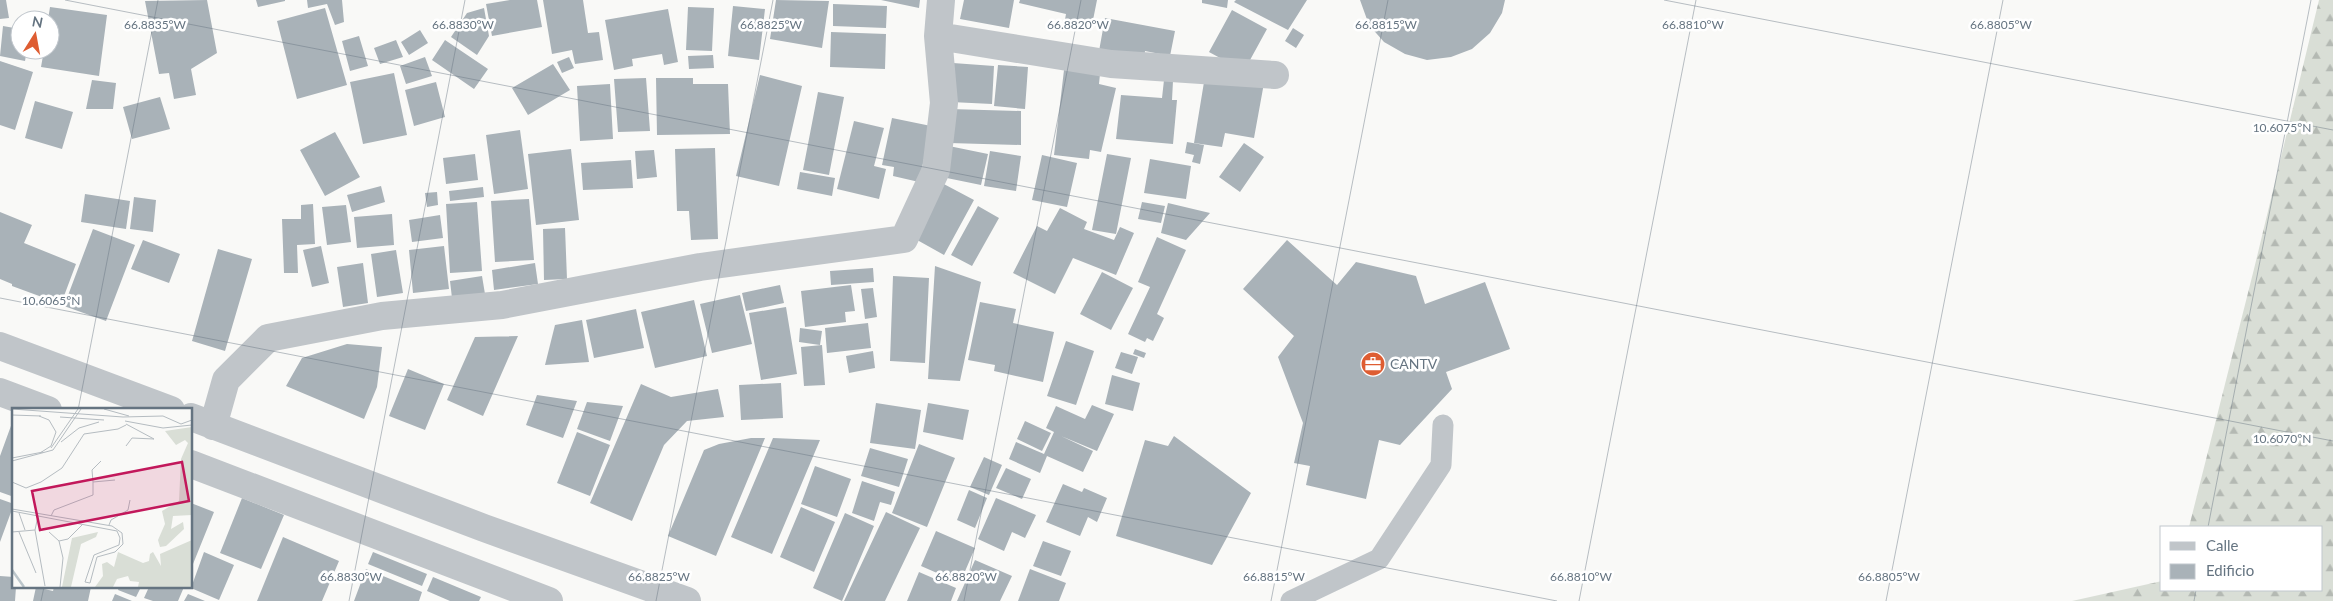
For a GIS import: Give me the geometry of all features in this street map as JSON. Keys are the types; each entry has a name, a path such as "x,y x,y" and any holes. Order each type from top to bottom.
{"street":[{"path":"687,601 484,528 202,422 226,380 268,338 382,316 502,305 700,267 904,239 936,170 944,103 938,36 941,0"},
{"path":"938,36 1111,64 1275,75"},
{"path":"0,346 166,408"},
{"path":"1,395 42,408"},
{"path":"192,464 549,601"}],"lane":[{"path":"1291,601 1378,559 1441,465 1443,425"}],"green space":[{"path":"2319,0 2333,0 2333,601 2072,601 2160,581 2160,591 2323,591 2323,526 2189,526"}],"building":[{"path":"0,0 6,0 9,18 0,19"},
{"path":"207,0 217,53 191,69 196,95 174,99 169,73 159,74 145,1"},
{"path":"256,0 285,0 285,1 258,7"},
{"path":"307,0 342,0 344,22 335,25 327,4 308,8"},
{"path":"510,0 537,0 542,27 492,36 486,4"},
{"path":"543,0 583,0 588,33 599,32 603,60 575,64 572,50 552,54"},
{"path":"776,0 829,1 822,48 770,39"},
{"path":"881,0 920,0 919,8"},
{"path":"964,0 1014,0 1009,28 960,19"},
{"path":"1020,0 1097,0 1091,30 1064,25 1066,14 1019,3"},
{"path":"1202,0 1228,0 1227,8 1202,3"},
{"path":"1236,0 1307,0 1288,30 1234,2"},
{"path":"1360,0 1505,0 1502,13 1490,33 1472,49 1451,57 1427,60 1405,54 1384,42 1369,25"},
{"path":"833,4 887,6 886,28 833,26"},
{"path":"733,6 765,9 759,60 728,56"},
{"path":"50,7 107,15 99,76 41,67 42,60 60,60 60,10 50,10"},
{"path":"688,7 714,8 712,51 686,50"},
{"path":"325,8 347,85 297,99 277,21"},
{"path":"484,8 489,36 477,55 451,37 467,13"},
{"path":"668,9 678,62 664,65 662,54 632,59 633,66 614,70 605,20"},
{"path":"1232,10 1267,29 1244,71 1209,52"},
{"path":"1105,18 1175,31 1170,56 1145,51 1144,59 1099,51"},
{"path":"3,26 10,27 10,58 0,56"},
{"path":"1293,28 1304,35 1296,48 1285,41"},
{"path":"420,30 428,43 409,55 401,42"},
{"path":"831,32 886,34 885,69 830,67"},
{"path":"359,36 368,66 350,71 342,41"},
{"path":"396,40 403,57 380,64 374,48"},
{"path":"445,40 488,69 474,89 432,60"},
{"path":"713,55 714,68 689,69 688,56"},
{"path":"425,57 432,76 406,84 400,66"},
{"path":"569,57 574,68 562,73 557,62"},
{"path":"0,61 33,72 15,130 0,125"},
{"path":"953,63 994,66 992,104 951,102"},
{"path":"553,64 570,90 528,115 512,88"},
{"path":"998,65 1028,67 1025,109 994,106"},
{"path":"1064,70 1100,74 1099,84 1116,88 1101,152 1090,150 1089,159 1054,155"},
{"path":"394,73 407,135 363,144 350,82"},
{"path":"760,75 802,86 779,186 736,176"},
{"path":"1205,76 1264,83 1254,138 1225,133 1222,147 1194,143"},
{"path":"646,78 650,131 618,132 614,79"},
{"path":"656,78 693,78 693,84 728,84 730,134 657,135"},
{"path":"92,80 116,83 113,109 86,109"},
{"path":"1164,80 1173,81 1172,100 1177,100 1173,144 1116,139 1121,95 1162,98"},
{"path":"436,82 445,117 414,126 405,90"},
{"path":"610,84 613,139 580,141 577,86"},
{"path":"818,92 844,97 829,175 803,170"},
{"path":"160,97 170,129 132,139 123,107"},
{"path":"35,101 73,112 62,149 25,138"},
{"path":"950,109 1021,111 1021,145 949,143"},
{"path":"892,118 931,126 919,182 893,176 894,167 882,165"},
{"path":"854,121 884,128 874,166 886,169 879,199 837,189"},
{"path":"520,130 528,189 494,194 486,135"},
{"path":"335,132 360,177 325,196 300,150"},
{"path":"1187,142 1204,145 1200,164 1192,162 1194,155 1185,153"},
{"path":"1244,143 1264,157 1240,192 1219,177"},
{"path":"944,145 988,154 981,185 937,176"},
{"path":"715,148 718,239 691,240 689,211 677,211 675,149"},
{"path":"571,149 579,220 536,225 528,154"},
{"path":"654,150 657,177 637,179 635,151"},
{"path":"990,151 1021,156 1016,191 984,186"},
{"path":"475,154 478,180 446,184 443,158"},
{"path":"1107,154 1131,158 1116,234 1092,230"},
{"path":"1042,155 1077,163 1067,207 1032,200"},
{"path":"1150,159 1191,166 1186,199 1144,193"},
{"path":"631,160 633,188 583,190 581,163"},
{"path":"800,172 835,178 832,196 797,189"},
{"path":"940,182 974,200 944,255 910,236"},
{"path":"381,186 385,202 352,212 347,195"},
{"path":"483,187 484,197 450,201 449,191"},
{"path":"437,192 438,205 427,207 425,193"},
{"path":"85,194 130,201 126,229 81,222"},
{"path":"134,197 156,200 153,232 130,229"},
{"path":"529,199 534,260 495,262 491,201"},
{"path":"477,202 482,271 450,273 446,204"},
{"path":"1142,202 1165,206 1161,223 1138,219"},
{"path":"1168,203 1210,213 1186,240 1161,233"},
{"path":"313,204 315,244 297,245 298,273 284,273 282,219 301,219 301,205"},
{"path":"346,205 351,242 327,245 322,207"},
{"path":"978,206 999,218 972,266 951,255"},
{"path":"1060,208 1087,222 1084,229 1114,240 1120,227 1134,233 1116,275 1073,258 1055,294 1013,273 1037,226 1047,231"},
{"path":"0,212 32,225 24,243 76,264 61,304 12,286 12,284 0,279"},
{"path":"392,214 394,245 357,248 354,217"},
{"path":"440,215 443,238 412,242 409,220"},
{"path":"565,228 567,279 544,280 543,229"},
{"path":"93,229 135,245 106,321 64,306"},
{"path":"1157,237 1186,250 1157,314 1164,318 1153,341 1147,338 1145,342 1128,334 1150,287 1138,282"},
{"path":"143,240 180,254 169,283 131,269"},
{"name":"CANTV","path":"1287,240 1337,285 1356,262 1416,276 1425,304 1485,282 1510,349 1446,372 1452,389 1400,445 1379,440 1366,499 1306,485 1310,466 1294,463 1303,423 1278,357 1294,336 1243,289"},
{"path":"321,246 329,283 312,287 303,250"},
{"path":"444,246 449,289 413,293 409,250"},
{"path":"218,249 252,259 225,351 192,341"},
{"path":"396,250 403,293 377,297 371,254"},
{"path":"363,263 368,303 343,307 337,267"},
{"path":"535,263 538,284 494,290 492,270"},
{"path":"935,266 981,282 960,381 928,379"},
{"path":"873,268 874,282 831,285 830,271"},
{"path":"1102,272 1133,288 1111,330 1080,314"},
{"path":"482,276 485,294 452,298 450,281"},
{"path":"893,276 929,278 925,363 890,361"},
{"path":"780,285 784,303 746,311 742,293"},
{"path":"851,285 855,311 845,312 846,322 805,327 801,291"},
{"path":"873,288 877,317 865,319 861,289"},
{"path":"740,295 752,344 712,353 700,304"},
{"path":"694,300 707,356 655,368 641,312"},
{"path":"980,302 1016,309 1013,323 1054,332 1043,382 994,371 995,365 968,360"},
{"path":"786,307 797,374 761,380 749,313"},
{"path":"636,309 644,348 594,358 586,320"},
{"path":"582,320 589,362 545,365 555,325"},
{"path":"868,323 871,348 827,353 825,328"},
{"path":"800,328 822,331 820,345 799,342"},
{"path":"518,336 483,416 447,400 475,337"},
{"path":"1066,341 1094,351 1076,405 1047,396"},
{"path":"347,344 382,347 377,387 364,419 286,386 302,358"},
{"path":"822,345 825,385 804,386 801,347"},
{"path":"1135,349 1146,353 1144,358 1133,354"},
{"path":"873,351 875,368 849,373 846,356"},
{"path":"1121,352 1138,357 1132,374 1115,368"},
{"path":"408,369 444,384 425,430 389,416"},
{"path":"1112,375 1140,383 1133,411 1105,404"},
{"path":"781,383 783,418 741,420 739,385"},
{"path":"641,384 671,397 718,389 724,417 687,421 664,445 632,521 590,503"},
{"path":"537,395 577,401 563,438 526,425"},
{"path":"587,402 623,406 610,441 577,429"},
{"path":"876,403 921,410 915,449 870,443"},
{"path":"928,403 969,410 963,440 923,432"},
{"path":"1092,405 1114,414 1097,451 1061,436 1093,451 1083,472 1047,456 1040,473 1009,459 1016,442 1044,454 1054,432 1046,428 1056,406 1085,419"},
{"path":"1025,421 1051,433 1042,451 1017,439"},
{"path":"12,423 12,496 0,492 0,456"},
{"path":"577,432 610,445 590,496 557,483"},
{"path":"1174,436 1251,493 1212,565 1116,536 1145,440 1168,446"},
{"path":"751,438 765,438 716,556 668,536 704,450 719,444"},
{"path":"773,438 820,440 772,554 731,537"},
{"path":"919,444 955,458 927,527 892,513"},
{"path":"870,448 908,459 899,487 861,476"},
{"path":"984,457 1002,465 989,495 970,487"},
{"path":"815,466 851,479 837,517 801,504"},
{"path":"1006,468 1031,479 1022,499 996,488"},
{"path":"862,481 895,492 891,505 880,502 874,521 852,513"},
{"path":"1063,484 1082,492 1084,488 1107,498 1097,522 1088,517 1080,536 1046,522"},
{"path":"969,490 987,498 975,528 957,520"},
{"path":"242,498 284,515 261,569 220,553"},
{"path":"996,498 1036,515 1025,538 1012,532 1004,551 978,539"},
{"path":"0,499 12,503 12,509 0,542"},
{"path":"192,503 214,512 192,564"},
{"path":"801,507 835,522 814,572 780,557"},
{"path":"886,512 920,528 885,601 844,601"},
{"path":"845,513 874,526 842,601 813,588"},
{"path":"936,531 975,548 960,583 921,566"},
{"path":"283,537 339,561 322,601 257,601"},
{"path":"1043,541 1071,551 1061,576 1033,566"},
{"path":"204,552 234,565 219,600 191,588"},
{"path":"373,552 427,574 422,586 368,564"},
{"path":"975,560 1012,576 1000,601 957,601"},
{"path":"366,569 422,592 419,601 354,601"},
{"path":"1030,569 1066,583 1059,601 1018,601"},
{"path":"919,572 956,588 951,601 907,601"},
{"path":"0,576 12,577 12,588 16,588 15,601 0,601"},
{"path":"433,577 481,597 479,601 450,601 427,591"},
{"path":"36,588 53,591 54,588 91,588 88,601 33,601"},
{"path":"119,588 140,588 136,597 118,590"},
{"path":"149,588 184,588 178,601 153,601 144,598"},
{"path":"115,594 132,601 112,601"},
{"path":"188,594 205,601 184,601"}],"place":[{"name":"CANTV","path":"1373,364"}]}
